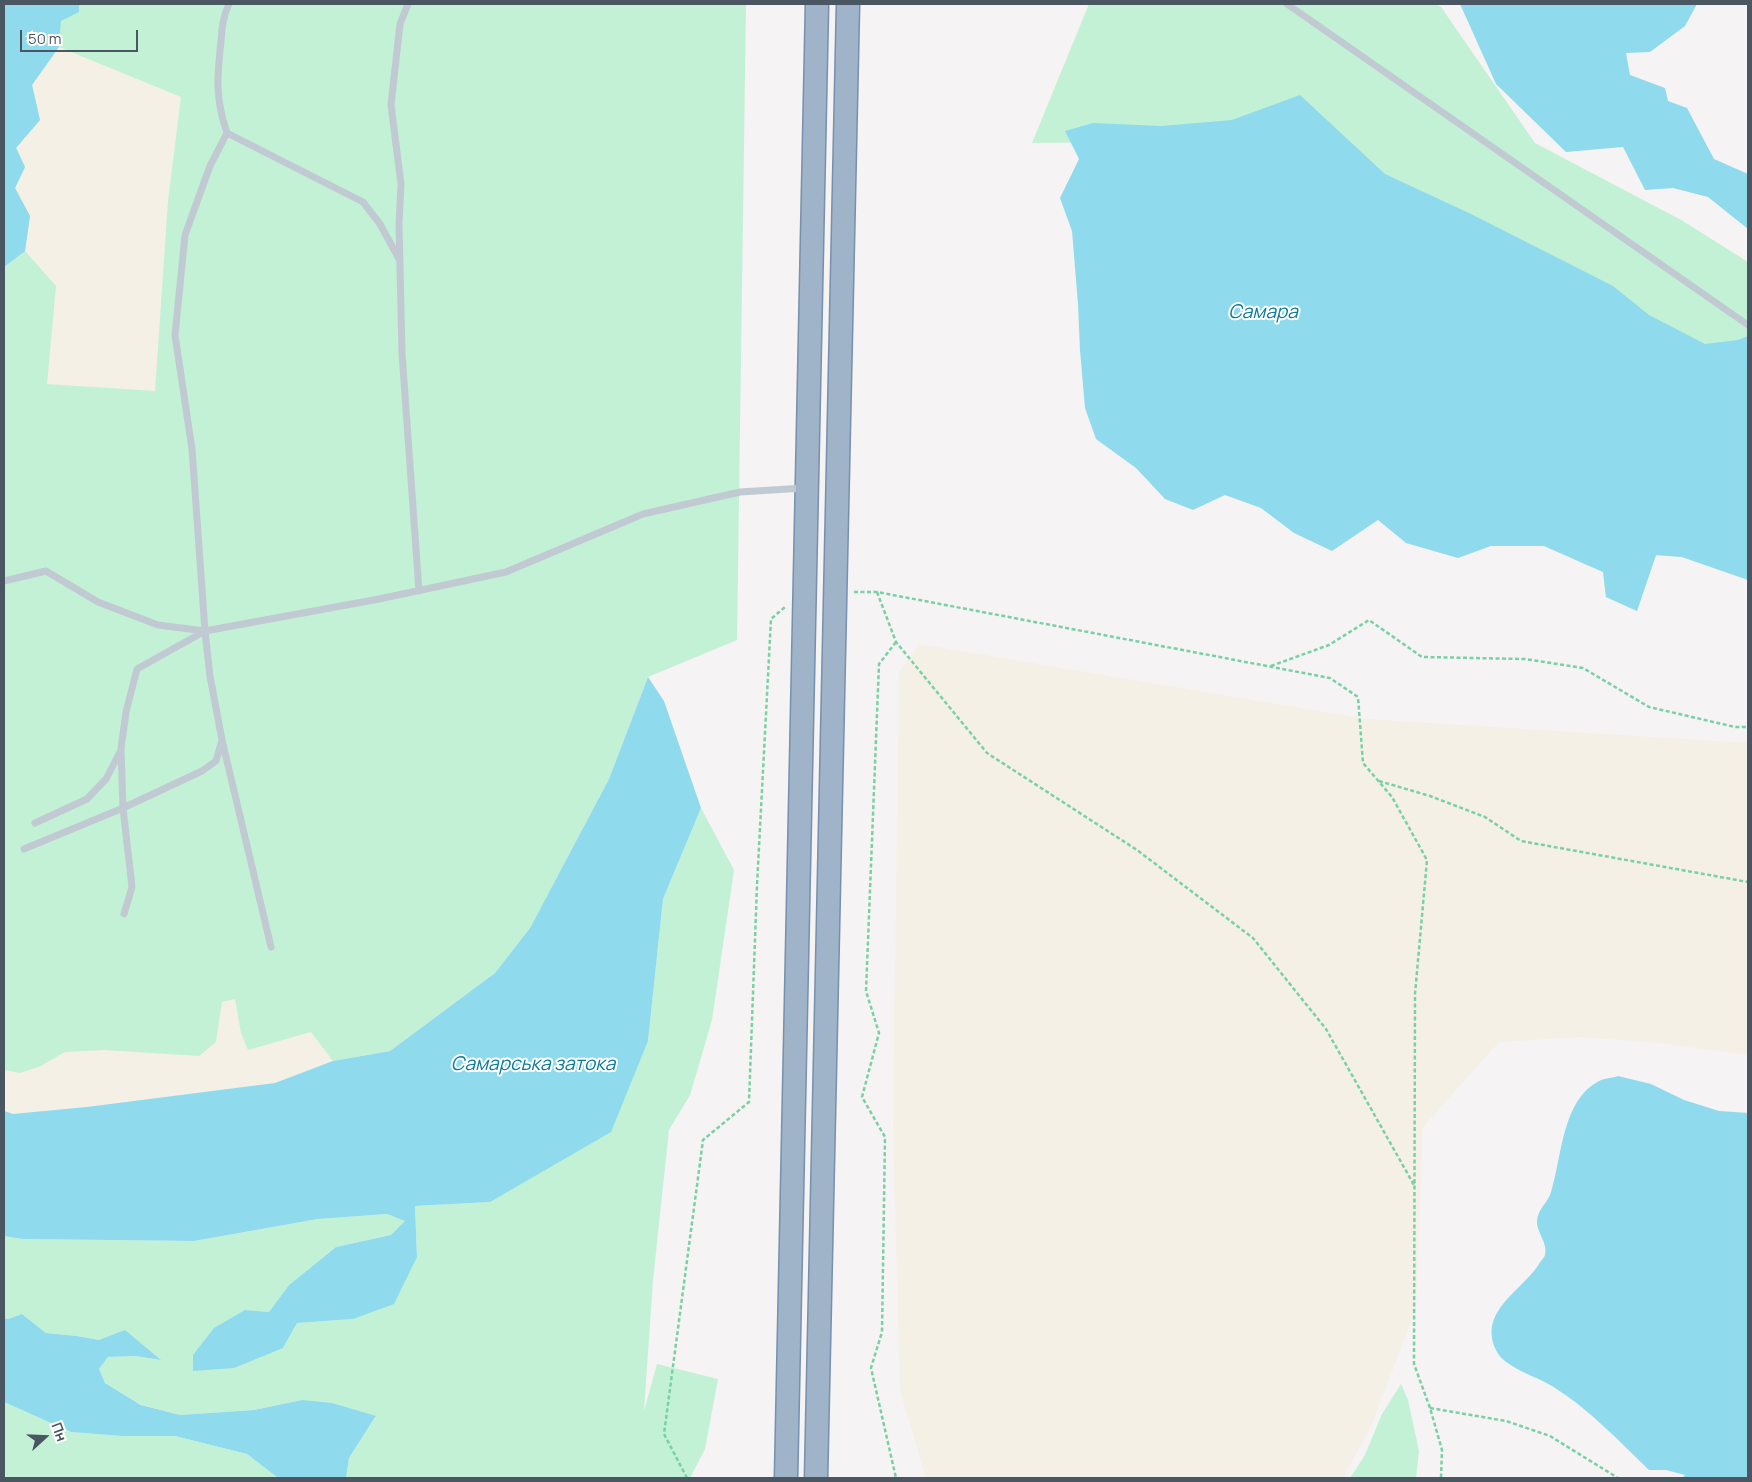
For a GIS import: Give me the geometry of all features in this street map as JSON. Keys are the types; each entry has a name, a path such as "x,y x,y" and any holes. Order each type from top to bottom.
{"highway":[{"path":"786,1478 817,4"},
{"path":"816,1478 848,4"}],"lane":[{"path":"229,4 224,14 216,79 220,113 227,133 363,202 380,224 400,260"},
{"path":"408,4 400,24 391,105 401,184 399,224 402,353 419,591"},
{"path":"1287,4 1748,325"},
{"path":"227,133 210,166 185,236 175,335 192,449 210,676 222,740 271,947"},
{"path":"4,581 46,572 98,602 158,625 205,631 419,591 506,572 643,514 740,492 807,487"},
{"path":"124,914 132,887 123,808 121,749 126,712 137,669 205,631"},
{"path":"24,849 123,808 202,772 216,761 222,740"},
{"path":"35,823 88,799 106,779 121,749"}],"path":[{"path":"686,1478 664,1434 703,1140 749,1102 757,885 771,619 805,589"},
{"path":"835,591 877,592 1330,678 1358,697 1363,763 1392,797 1427,860 1415,994 1414,1364 1430,1408 1442,1450 1441,1478"},
{"path":"877,592 896,642 987,753 1138,850 1253,938 1326,1029 1414,1186"},
{"path":"1269,667 1329,645 1369,620 1422,657 1525,659 1583,668 1649,707 1735,726 1748,727"},
{"path":"896,642 880,664 866,991 879,1032 862,1097 885,1137 882,1332 871,1368 896,1478"},
{"path":"1377,780 1430,796 1485,818 1521,841 1748,882"},
{"path":"1430,1408 1506,1421 1550,1436 1618,1478"}],"green space":[{"path":"4,4 746,4 737,640 648,677 609,779 530,928 495,973 390,1051 333,1061 275,1083 87,1107 13,1114 4,1111"},
{"path":"1089,4 1436,4 1441,7 1535,143 1683,221 1748,262 1748,580 1682,557 1656,555 1637,611 1606,597 1603,572 1544,546 1304,140 1032,143"},
{"path":"701,808 734,870 712,1020 690,1095 669,1130 653,1280 644,1411 657,1364 718,1379 705,1449 690,1478 346,1478 349,1458 376,1417 302,1400 254,1410 180,1415 142,1405 105,1383 99,1369 108,1357 135,1356 160,1360 99,1340 46,1333 22,1314 8,1319 4,1318 4,1236 22,1239 194,1241 318,1219 387,1214 406,1221 391,1235 336,1247 289,1285 269,1312 245,1310 283,1348 297,1323 353,1319 417,1257 415,1206 490,1202 648,1041 663,899"},
{"path":"1401,1384 1408,1400 1419,1451 1416,1478 1350,1478 1365,1455 1382,1414"},
{"path":"4,1402 71,1432 122,1436 175,1436 247,1454 278,1478 4,1478"}],"sand":[{"path":"59,47 181,97 168,201 155,391 47,384 56,286 25,251 30,216 15,188 25,167 16,147 40,120 32,85"},
{"path":"919,644 1367,719 1748,743 1748,1055 1659,1043 1582,1037 1499,1042 1423,1127 1416,1309 1371,1426 1343,1478 926,1478 900,1391 893,1129 899,673"},
{"path":"235,999 241,1033 248,1050 311,1032 333,1061 275,1083 87,1107 13,1114 4,1111 4,1070 20,1073 41,1066 65,1052 104,1050 199,1056 216,1042 222,1002"}],"water":[{"path":"4,4 79,4 79,12 61,21 59,47 32,85 40,120 16,148 25,167 15,188 30,216 25,251 4,267"},
{"path":"1460,4 1697,4 1685,26 1650,52 1626,53 1630,75 1665,88 1668,101 1687,108 1714,159 1748,174 1748,229 1708,197 1673,188 1645,190 1623,147 1566,152 1496,84"},
{"name":"Самара","path":"1300,95 1385,174 1471,214 1613,286 1649,315 1705,344 1738,340 1748,336 1748,580 1682,557 1656,555 1637,611 1606,597 1603,572 1544,546 1491,546 1458,558 1406,543 1378,520 1332,551 1294,533 1261,508 1225,495 1193,510 1165,499 1136,468 1096,439 1085,408 1072,231 1060,198 1079,159 1065,131 1093,123 1161,126 1232,120"},
{"name":"Самарська затока","path":"648,677 664,701 701,808 663,899 648,1041 611,1132 490,1202 415,1206 417,1257 394,1304 353,1319 297,1323 283,1348 234,1368 193,1371 193,1355 214,1328 245,1310 269,1312 289,1285 336,1247 391,1235 405,1221 387,1214 318,1219 194,1241 22,1239 4,1236 4,1111 13,1114 87,1107 275,1083 333,1061 390,1051 495,973 530,928 609,779"},
{"path":"1618,1076 1651,1084 1684,1100 1719,1111 1748,1113 1748,1478 1682,1478 1685,1475 1666,1470 1649,1470 1603,1425 1566,1395 1505,1361 1496,1350 1492,1336 1493,1324 1497,1313 1504,1302 1532,1274 1545,1255 1545,1246 1537,1226 1537,1217 1551,1192 1570,1115 1577,1101 1587,1090 1599,1081"},
{"path":"22,1314 46,1333 99,1340 125,1330 161,1360 135,1356 108,1357 99,1369 105,1383 141,1405 180,1415 254,1410 302,1400 332,1403 376,1416 349,1458 346,1478 278,1478 247,1454 175,1436 122,1436 71,1432 4,1402 4,1318 8,1319"}]}
